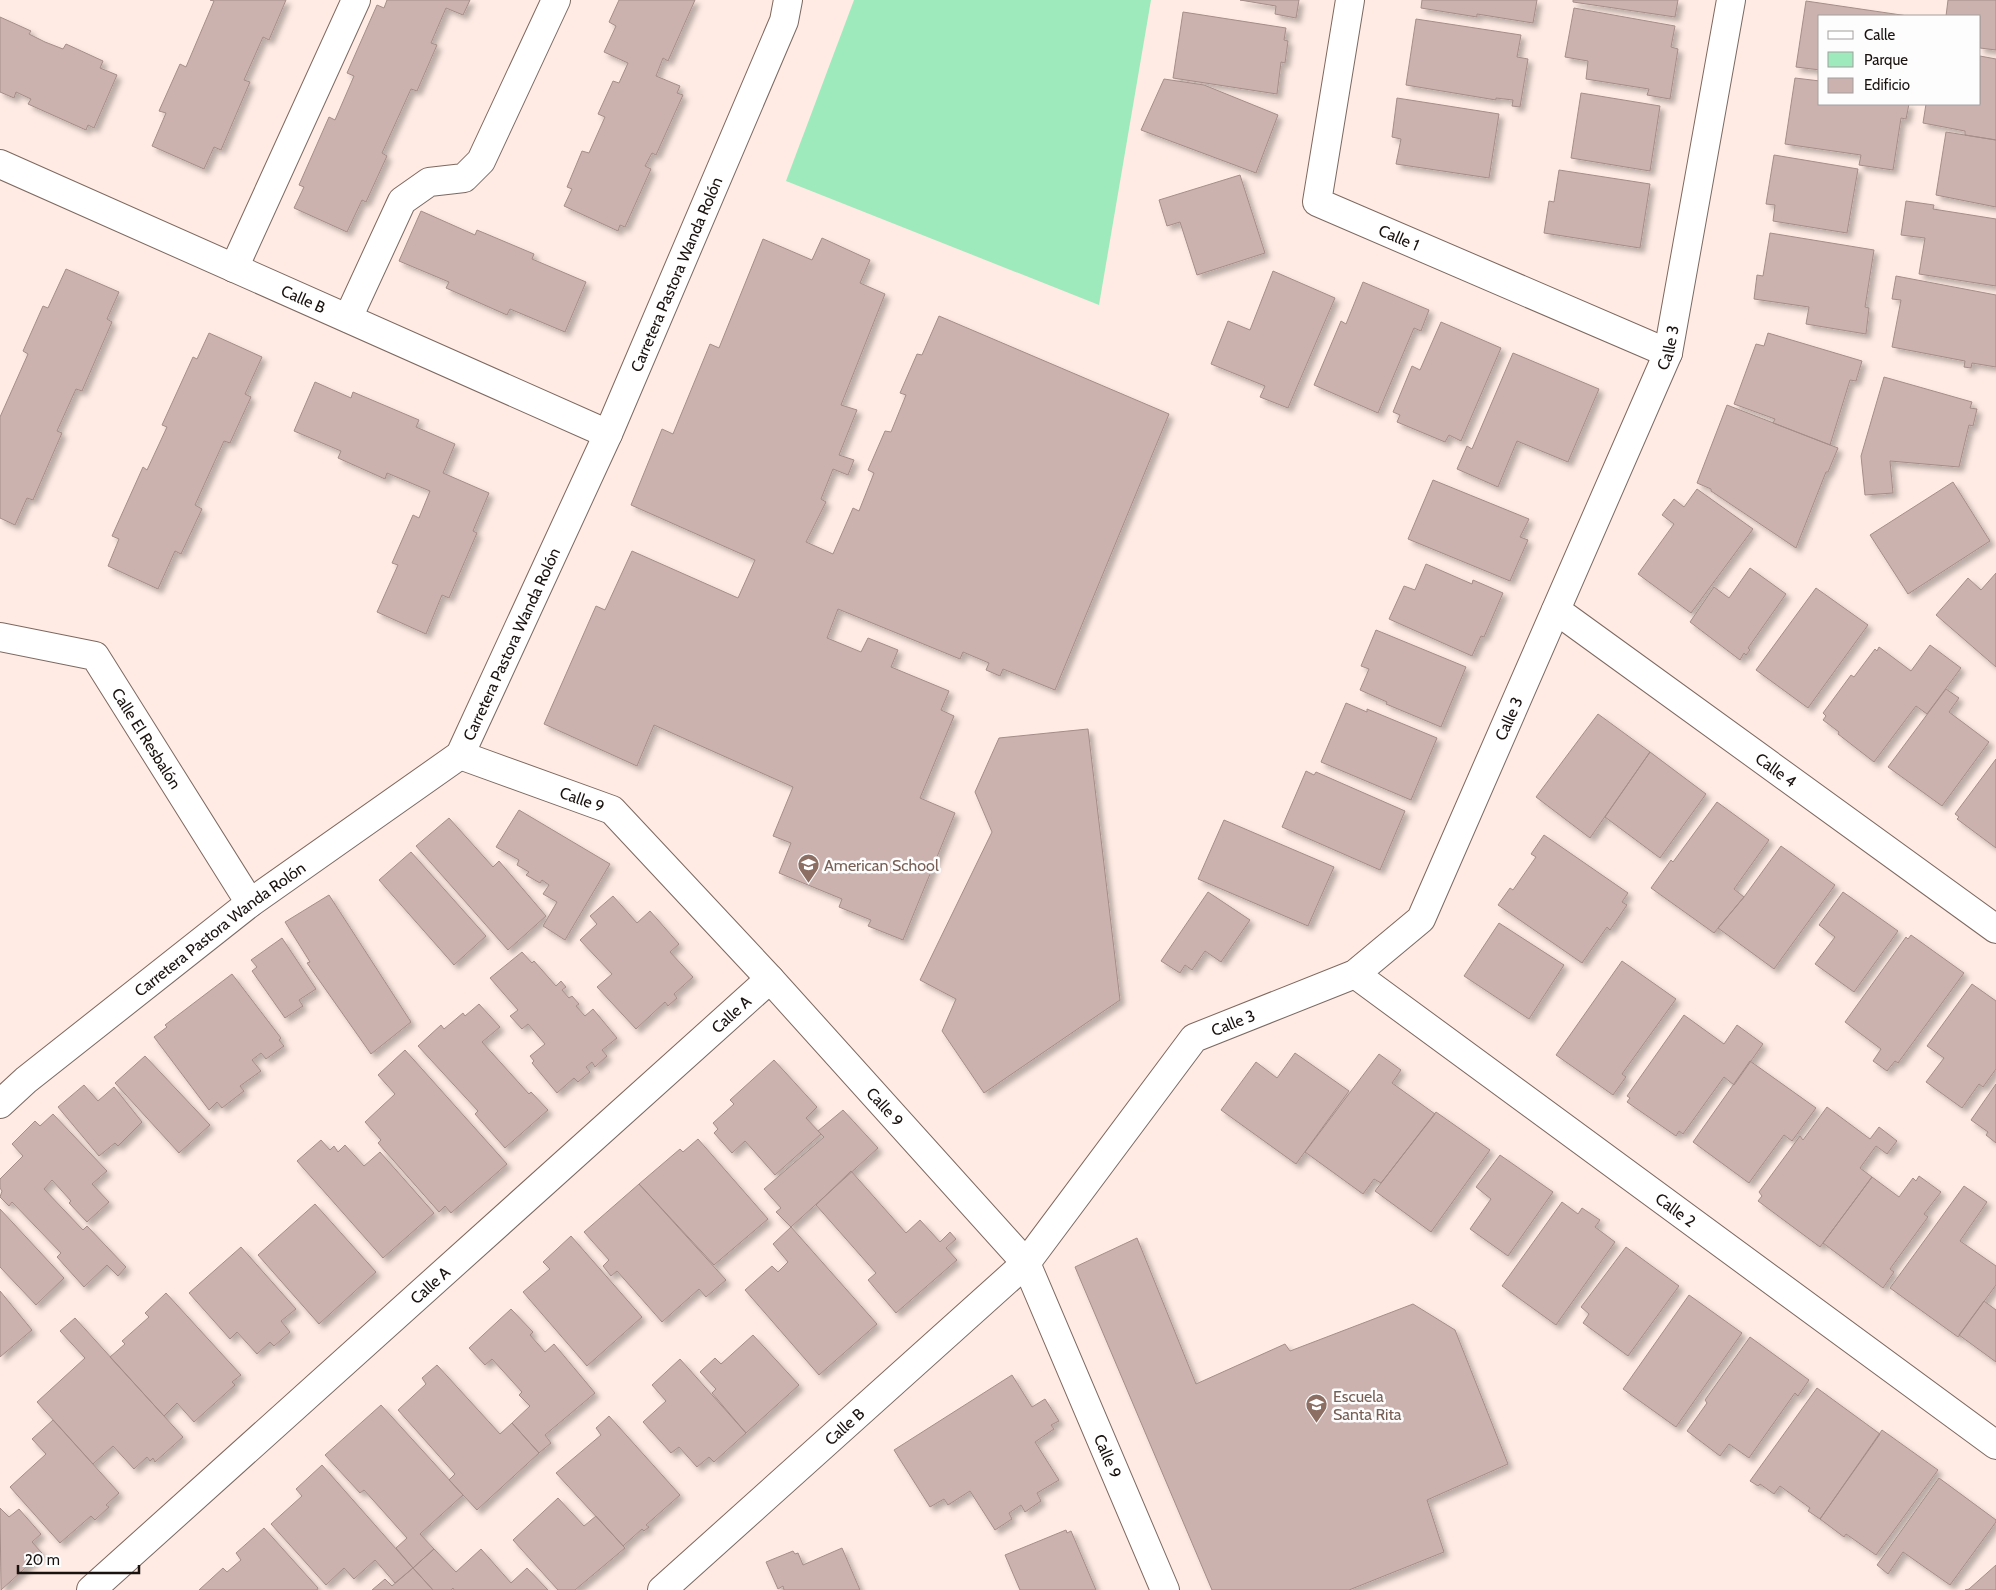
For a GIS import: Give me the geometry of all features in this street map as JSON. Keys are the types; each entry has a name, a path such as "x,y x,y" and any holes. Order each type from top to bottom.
{"street":[{"path":"234,268 356,0"},
{"path":"348,318 402,201 428,182 464,178 481,161 556,0"},
{"name":"Carretera Pastora Wanda Rolón","path":"0,1104 26,1080 250,903 460,755 608,434 784,21 788,0"},
{"name":"Calle 1","path":"1350,0 1317,202 1668,353"},
{"name":"Calle 3","path":"1026,1262 1194,1038 1355,974 1421,919 1668,353 1731,0"},
{"name":"Calle B","path":"0,164 608,434"},
{"name":"Calle 4","path":"1556,610 1996,930"},
{"name":"Calle El Resbalón","path":"0,637 95,656 250,903"},
{"name":"Calle 9","path":"460,755 612,810 770,979 1026,1262 1165,1590"},
{"name":"Calle 2","path":"1355,974 1996,1445"},
{"name":"Calle A","path":"91,1590 770,979"},
{"name":"Calle B","path":"675,1585 1026,1262"}],"green space":[{"path":"854,0 1151,0 1099,305 786,181"}],"building":[{"path":"210,0 286,0 269,40 263,37 244,80 250,82 221,150 214,147 204,169 152,146 166,113 159,111 180,64 186,67 214,1"},
{"path":"387,0 470,0 463,15 446,8 431,43 437,45 417,91 411,89 382,153 387,156 366,202 362,200 347,232 294,208 304,187 299,185 329,117 335,120 354,76 347,73 377,5 384,8"},
{"path":"619,0 695,0 668,61 663,58 656,76 680,86 677,93 683,95 656,155 652,153 645,166 651,169 625,227 620,225 618,231 564,206 572,189 567,187 582,151 589,153 605,117 598,114 613,81 619,83 628,63 604,52 616,26 609,22"},
{"path":"1240,0 1299,0 1296,18 1275,14 1276,6"},
{"path":"1422,0 1537,0 1533,23 1421,8"},
{"path":"1573,0 1678,0 1675,17 1573,2"},
{"path":"1948,0 1996,0 1996,50 1981,48 1981,15 1946,15"},
{"path":"1806,1 1901,15 1818,15 1818,70 1796,67"},
{"path":"1574,8 1675,26 1671,47 1678,49 1670,99 1647,95 1649,89 1586,79 1588,61 1565,57"},
{"path":"1183,12 1286,28 1284,40 1288,41 1285,63 1281,62 1277,94 1173,78"},
{"path":"0,17 31,31 29,34 45,42 63,49 66,44 103,61 100,68 117,75 94,128 88,125 86,130 28,104 31,99 16,92 14,98 0,92"},
{"path":"1416,19 1521,35 1517,57 1528,59 1520,107 1512,106 1513,100 1496,98 1496,100 1406,85"},
{"path":"1981,56 1996,59 1996,140 1965,135 1965,131 1923,123 1926,105 1981,105"},
{"path":"1795,78 1818,81 1818,105 1909,105 1906,119 1901,118 1893,170 1859,165 1861,155 1785,144"},
{"path":"1164,79 1204,85 1278,115 1256,173 1141,130"},
{"path":"1581,93 1660,106 1650,171 1571,158"},
{"path":"1397,98 1499,114 1489,178 1396,164 1401,139 1392,137"},
{"path":"1946,132 1996,140 1996,207 1936,195"},
{"path":"1774,155 1858,169 1847,233 1773,221 1775,205 1766,204"},
{"path":"1559,170 1650,184 1640,248 1544,233 1549,201 1554,202"},
{"path":"1240,175 1265,253 1197,275 1180,222 1167,226 1159,200"},
{"path":"1906,201 1934,205 1933,209 1996,219 1996,286 1919,274 1925,238 1901,235"},
{"path":"421,211 475,235 477,230 534,254 532,259 586,282 565,332 510,309 507,315 446,288 449,282 399,261"},
{"path":"1770,233 1874,250 1865,307 1869,308 1866,334 1806,324 1809,307 1754,299 1757,275 1763,276"},
{"path":"822,238 870,260 860,283 885,294 841,405 857,410 839,455 854,460 848,475 833,469 821,499 826,502 806,542 833,554 853,508 859,511 874,473 868,470 885,431 891,432 906,395 900,393 917,354 922,355 939,316 1169,414 1055,690 1003,669 1000,676 986,670 989,663 963,652 960,659 838,609 827,638 861,652 868,638 898,650 891,667 949,691 941,710 954,716 920,798 955,813 903,940 868,926 871,920 839,907 842,899 779,873 791,843 773,836 793,787 654,725 637,766 544,724 596,606 605,610 632,551 738,598 755,560 631,505 662,429 673,434 710,344 719,348 763,239 812,260"},
{"path":"66,269 119,292 107,319 112,322 82,391 76,389 57,431 62,433 33,500 27,498 15,525 0,518 0,417 28,354 23,351 43,306 48,308"},
{"path":"1273,271 1335,298 1288,408 1260,397 1265,386 1211,364 1228,321 1250,330"},
{"path":"1896,276 1996,295 1996,367 1972,363 1971,368 1964,367 1965,361 1892,347 1901,300 1892,299"},
{"path":"1363,282 1429,310 1421,331 1414,328 1378,413 1314,385 1341,321 1346,324"},
{"path":"1441,322 1501,348 1461,441 1449,435 1445,442 1397,422 1400,415 1393,412 1412,366 1420,370"},
{"path":"209,333 262,357 245,394 251,397 230,443 224,441 195,505 202,509 181,554 175,551 158,589 108,566 119,539 112,536 143,467 147,470 167,427 162,425 193,357 197,359"},
{"path":"1768,333 1862,361 1856,381 1850,380 1830,445 1773,423 1775,419 1734,404 1756,344 1764,346"},
{"path":"1513,353 1599,389 1568,462 1517,441 1498,487 1457,469 1467,446 1472,449"},
{"path":"1884,377 1972,402 1970,408 1977,409 1973,426 1969,425 1959,467 1890,461 1893,493 1865,495 1861,456"},
{"path":"315,382 351,398 353,392 419,420 416,427 455,444 443,473 489,493 473,531 477,533 449,598 442,595 426,634 377,612 398,565 392,563 413,515 419,518 430,491 387,473 385,479 338,458 341,451 294,431"},
{"path":"1727,405 1838,448 1828,472 1826,472 1796,548 1711,491 1711,489 1697,483"},
{"path":"1433,480 1529,519 1520,537 1528,540 1510,581 1408,539"},
{"path":"1953,482 1990,541 1908,594 1870,535"},
{"path":"1697,489 1753,529 1691,613 1638,574 1674,524 1662,515 1674,499 1684,507"},
{"path":"1426,564 1472,584 1473,580 1503,593 1484,637 1481,636 1472,656 1389,619 1404,586 1415,590"},
{"path":"1750,568 1786,594 1748,648 1750,650 1746,655 1744,653 1740,660 1690,622 1714,587 1729,598"},
{"path":"1996,573 1996,667 1936,615 1968,578 1981,590"},
{"path":"1816,588 1868,625 1808,708 1756,670"},
{"path":"1376,630 1466,667 1441,727 1386,704 1387,702 1360,690 1369,669 1361,666"},
{"path":"1930,645 1961,668 1927,714 1916,706 1874,762 1823,720 1826,716 1823,713 1851,675 1854,677 1875,649 1877,651 1879,647 1911,671"},
{"path":"1946,689 1959,698 1949,712 1989,742 1942,806 1888,767"},
{"path":"1346,703 1367,712 1367,709 1437,738 1411,800 1321,762"},
{"path":"1598,714 1650,752 1590,838 1536,797"},
{"path":"1088,729 1120,1000 984,1093 942,1031 956,999 920,980 992,832 975,792 999,738"},
{"path":"1650,752 1706,794 1660,858 1605,817"},
{"path":"1996,759 1996,848 1957,819 1959,817 1955,814"},
{"path":"1306,771 1314,775 1316,772 1405,811 1380,870 1282,827"},
{"path":"1717,802 1769,840 1734,889 1744,897 1714,933 1651,888 1671,860 1673,862"},
{"path":"519,810 610,864 565,940 543,926 557,902 543,894 549,885 542,880 540,883 526,875 529,872 517,865 519,860 496,847"},
{"path":"449,818 493,867 499,861 546,916 508,950 416,846"},
{"path":"1224,820 1334,867 1308,926 1198,879"},
{"path":"1544,835 1628,893 1622,902 1627,905 1610,930 1607,927 1582,963 1498,905 1510,888 1513,890 1536,857 1531,854"},
{"path":"1781,846 1835,885 1774,969 1718,928 1744,897"},
{"path":"411,852 486,936 454,965 379,880"},
{"path":"1208,892 1250,920 1221,962 1205,951 1192,970 1185,965 1180,973 1161,961"},
{"path":"1843,892 1898,931 1854,992 1815,964 1835,937 1819,925"},
{"path":"329,895 411,1022 371,1054 307,963 310,962 285,922"},
{"path":"613,896 637,923 650,911 679,944 670,952 693,977 674,994 677,998 668,1006 665,1002 636,1029 597,987 612,974 580,940 597,924 590,916"},
{"path":"1499,923 1564,965 1529,1019 1464,976"},
{"path":"1911,935 1964,973 1898,1063 1895,1061 1887,1071 1873,1061 1881,1049 1845,1022 1906,937 1908,939"},
{"path":"282,938 316,989 299,1000 303,1006 285,1018 252,971 257,967 251,960"},
{"path":"522,952 532,963 534,961 556,986 561,981 566,987 562,990 569,998 572,996 579,1004 576,1006 585,1016 593,1009 617,1038 602,1050 607,1056 595,1067 592,1062 586,1067 590,1072 578,1082 574,1078 557,1093 532,1063 534,1061 530,1056 545,1044 528,1024 522,1029 510,1016 518,1010 490,978"},
{"path":"1622,961 1676,999 1622,1074 1626,1077 1613,1095 1556,1055"},
{"path":"232,974 281,1038 279,1040 284,1046 266,1059 261,1053 252,1060 261,1071 240,1086 244,1091 222,1108 217,1102 209,1110 154,1037 167,1027 165,1025"},
{"path":"1972,984 1996,1001 1996,1069 1983,1087 1979,1084 1962,1108 1926,1082 1944,1058 1927,1046"},
{"path":"479,1004 500,1027 482,1042 529,1094 531,1092 548,1110 505,1148 475,1114 478,1111 418,1046 441,1025 444,1029 463,1013 465,1016"},
{"path":"1684,1015 1724,1044 1737,1025 1763,1044 1734,1085 1724,1077 1683,1134 1679,1131 1676,1136 1627,1102 1630,1098 1627,1096"},
{"path":"405,1050 507,1164 451,1213 445,1206 439,1212 378,1143 381,1140 365,1122 395,1094 378,1075"},
{"path":"1295,1053 1349,1091 1296,1164 1221,1110 1256,1062 1277,1078"},
{"path":"1379,1054 1401,1070 1392,1083 1435,1114 1381,1183 1374,1179 1363,1194 1305,1152"},
{"path":"145,1056 210,1125 179,1153 115,1083"},
{"path":"774,1060 817,1107 806,1118 821,1134 775,1175 745,1141 732,1153 714,1133 718,1129 713,1123 734,1104 730,1100"},
{"path":"1750,1061 1816,1108 1792,1141 1784,1135 1749,1183 1693,1142"},
{"path":"1996,1084 1996,1143 1986,1135 1988,1132 1971,1120"},
{"path":"84,1085 98,1101 114,1087 142,1122 118,1146 115,1143 99,1156 58,1107"},
{"path":"1827,1107 1870,1139 1879,1127 1897,1141 1887,1154 1876,1146 1860,1168 1872,1177 1820,1247 1758,1201 1762,1196 1759,1192 1800,1136 1803,1140"},
{"path":"843,1110 878,1148 791,1227 776,1212 781,1208 764,1189 824,1137 818,1131"},
{"path":"1436,1112 1490,1150 1431,1232 1375,1191"},
{"path":"53,1114 107,1171 92,1184 109,1202 87,1222 69,1203 71,1201 52,1180 44,1189 83,1230 87,1226 126,1267 118,1276 107,1265 84,1287 57,1257 61,1253 12,1202 9,1206 0,1197 2,1191 0,1179 23,1156 12,1144 35,1121 40,1126"},
{"path":"698,1139 768,1219 714,1265 639,1184 680,1149 683,1152"},
{"path":"321,1140 330,1150 334,1146 338,1152 345,1145 364,1166 380,1152 434,1213 383,1258 297,1161"},
{"path":"1500,1155 1553,1192 1508,1256 1470,1229 1491,1199 1476,1187"},
{"path":"851,1171 906,1233 920,1220 940,1242 950,1232 956,1239 946,1248 957,1260 896,1313 868,1280 876,1273 816,1205"},
{"path":"1919,1176 1941,1192 1924,1214 1928,1217 1890,1269 1894,1272 1883,1288 1823,1243 1872,1177 1899,1197 1913,1178 1916,1181"},
{"path":"639,1184 726,1280 706,1297 699,1289 662,1322 617,1271 611,1276 603,1266 609,1260 584,1232"},
{"path":"1964,1186 1987,1202 1960,1241 1996,1266 1996,1285 1958,1337 1890,1288"},
{"path":"1562,1202 1578,1214 1582,1208 1600,1220 1595,1227 1615,1242 1556,1325 1502,1286"},
{"path":"315,1204 376,1272 319,1324 258,1255"},
{"path":"0,1209 64,1278 36,1305 0,1267"},
{"path":"791,1227 877,1324 819,1375 745,1290 772,1266 778,1272 788,1262 773,1244"},
{"path":"571,1236 642,1317 587,1366 523,1292 550,1269 543,1262"},
{"name":"Escuela Santa Rita","path":"1137,1238 1196,1384 1285,1344 1290,1351 1413,1304 1455,1330 1508,1464 1427,1500 1444,1552 1349,1590 1212,1590 1075,1267"},
{"path":"241,1247 296,1309 281,1321 290,1332 274,1346 270,1342 257,1354 237,1332 230,1339 189,1293"},
{"path":"1626,1247 1679,1286 1628,1356 1583,1323 1589,1314 1581,1307"},
{"path":"0,1291 32,1330 0,1357"},
{"path":"166,1293 241,1375 232,1382 235,1385 194,1422 177,1403 164,1416 110,1357 125,1344 122,1341 149,1317 145,1313"},
{"path":"1689,1295 1742,1333 1676,1427 1623,1389"},
{"path":"1984,1301 1996,1310 1996,1362 1959,1335"},
{"path":"511,1309 533,1332 530,1335 545,1352 554,1344 595,1393 545,1435 551,1443 539,1453 512,1423 530,1406 519,1395 522,1392 492,1359 485,1365 469,1348"},
{"path":"75,1318 183,1437 155,1462 153,1458 150,1461 147,1457 134,1469 113,1446 93,1464 37,1402 85,1358 60,1331"},
{"path":"753,1335 799,1385 746,1433 712,1393 716,1389 700,1372 715,1358 721,1364"},
{"path":"1750,1337 1809,1380 1798,1396 1795,1393 1749,1458 1729,1444 1720,1456 1687,1431 1707,1403 1705,1400"},
{"path":"680,1359 746,1433 714,1462 709,1457 697,1467 679,1447 671,1453 643,1422 666,1401 652,1385"},
{"path":"437,1365 500,1434 512,1423 539,1453 477,1510 449,1480 455,1474 398,1410 426,1384 422,1378"},
{"path":"1012,1375 1032,1407 1045,1399 1059,1421 1051,1425 1054,1429 1035,1442 1059,1480 1037,1493 1041,1501 1025,1512 1021,1505 1009,1513 1012,1519 995,1530 970,1491 948,1505 944,1499 930,1507 894,1450"},
{"path":"1817,1388 1880,1434 1820,1519 1808,1511 1810,1508 1780,1486 1774,1494 1760,1484 1758,1486 1750,1481"},
{"path":"381,1405 463,1495 420,1534 434,1549 413,1568 396,1548 407,1538 364,1490 360,1493 325,1455"},
{"path":"609,1416 680,1495 646,1525 649,1527 644,1531 642,1529 623,1546 556,1473 601,1435 596,1428"},
{"path":"53,1420 119,1493 106,1505 109,1507 95,1520 91,1516 60,1543 10,1487 46,1454 32,1439"},
{"path":"1882,1430 1938,1470 1876,1555 1846,1534 1844,1537 1820,1519"},
{"path":"322,1465 413,1568 395,1583 375,1560 354,1579 344,1568 326,1585 271,1524 302,1496 296,1489"},
{"path":"1939,1478 1996,1520 1996,1522 1950,1585 1903,1552 1888,1574 1877,1565"},
{"path":"558,1498 584,1526 596,1516 625,1548 575,1590 558,1590 513,1540"},
{"path":"0,1508 9,1517 19,1509 41,1534 32,1542 42,1553 1,1590"},
{"path":"264,1528 318,1588 317,1590 199,1590 223,1568 227,1572 241,1560 236,1553"},
{"path":"1066,1530 1067,1533 1071,1531 1096,1590 1020,1590 1005,1555"},
{"path":"842,1548 860,1590 784,1590 783,1586 778,1589 766,1562 793,1551 795,1554 798,1553 803,1565"},
{"path":"434,1549 456,1572 481,1549 511,1583 527,1568 548,1590 454,1590 453,1588 451,1590 433,1590 413,1568"},
{"path":"1996,1565 1996,1590 1965,1590 1969,1589"},
{"path":"413,1568 433,1590 372,1590 385,1579 392,1586"}],"place":[{"name":"American School","path":"808,884"},
{"name":"Escuela Santa Rita","path":"1317,1424"}]}
